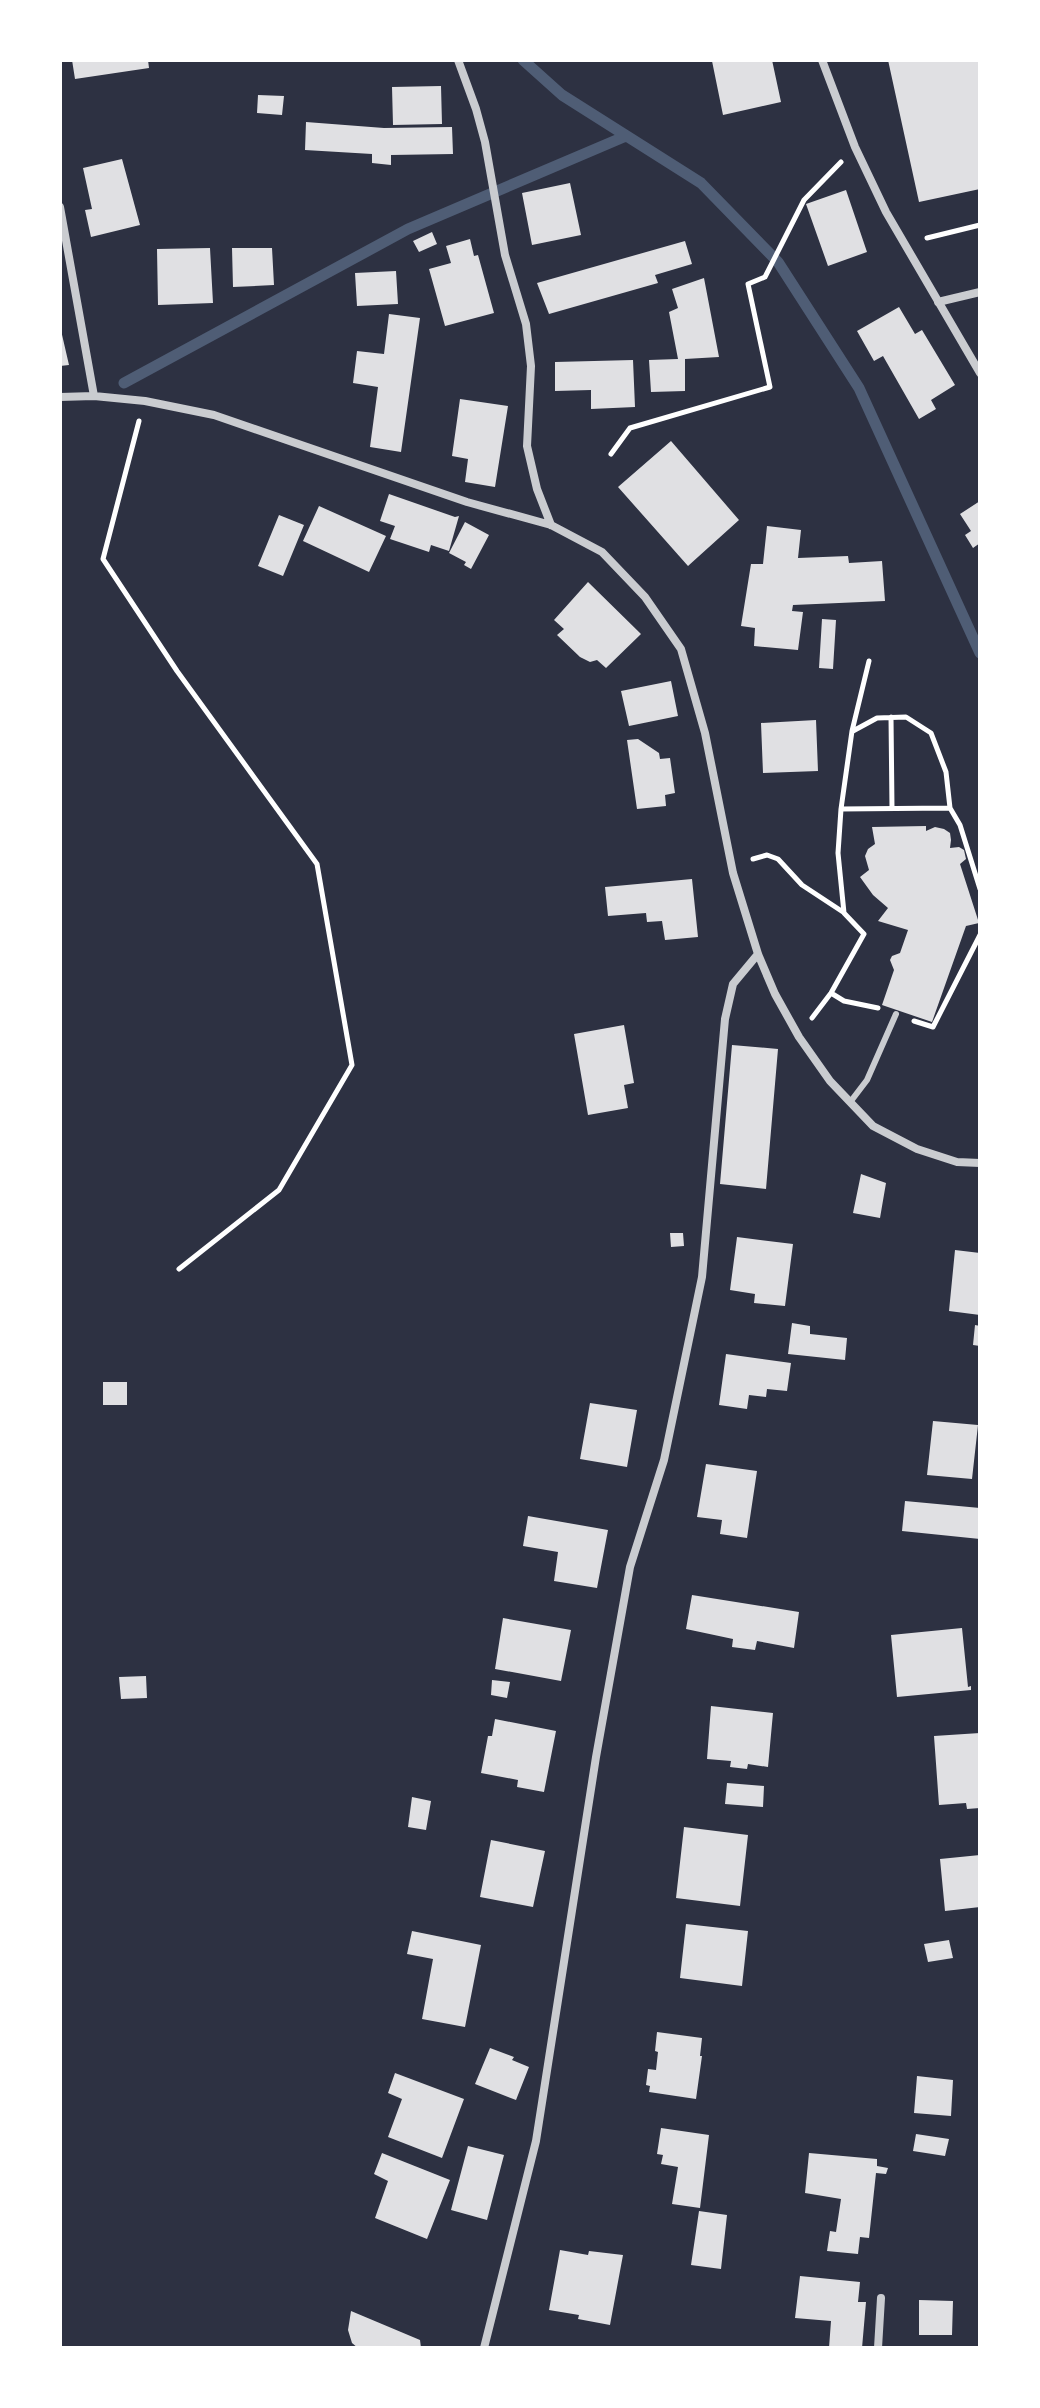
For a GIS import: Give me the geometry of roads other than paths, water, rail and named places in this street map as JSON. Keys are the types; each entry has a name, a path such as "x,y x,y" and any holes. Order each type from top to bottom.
{"street":[{"path":"458,60 485,142 505,255 526,324 531,366 527,446 537,489 551,525"},
{"path":"822,60 855,147 904,244 980,373"},
{"path":"60,207 94,396"},
{"path":"938,302 980,292"},
{"path":"60,397 94,396 145,401 214,415 467,502 551,525 602,552 645,597 681,649 705,733 733,873 758,954 775,994 799,1037 830,1081 873,1126 917,1149 957,1162 980,1163"},
{"path":"484,2348 536,2141 596,1757 630,1567 664,1460 702,1277 725,1019 733,984 758,954"},
{"path":"878,2348 881,2298"}],"lane":[{"path":"851,1101 867,1080 896,1014"}],"waterway":[{"path":"523,60 562,95 701,183 778,262 859,388 980,653"},
{"path":"124,383 408,229 626,136"}]}
